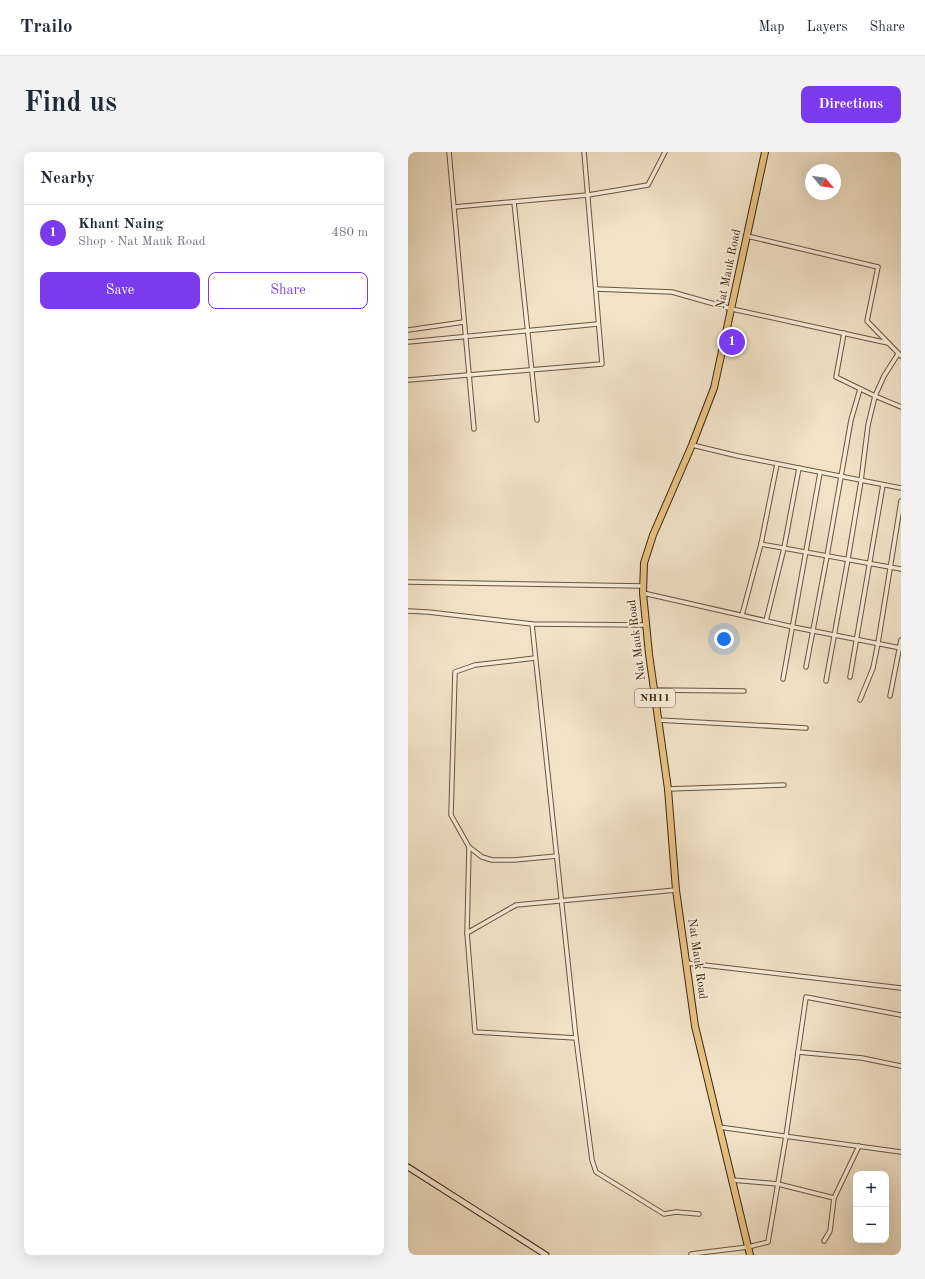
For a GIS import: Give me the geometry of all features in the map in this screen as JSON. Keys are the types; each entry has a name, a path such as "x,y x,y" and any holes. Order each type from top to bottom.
{"highway":[{"name":"Nat Mauk Road","path":"750,1255 695,1026 676,890 668,789 642,593 644,563 652,535 692,445 714,388 765,152"}],"street":[{"path":"449,152 474,429"},
{"path":"408,377 408,380 602,364 584,152"},
{"path":"454,207 588,195 648,185 666,152"},
{"path":"514,202 533,369 537,420"},
{"path":"747,236 878,267 867,321 900,355 884,376 875,396 868,425 861,481 826,681"},
{"path":"596,289 672,292 732,309 888,343"},
{"path":"408,330 464,322"},
{"path":"408,342 598,324"},
{"path":"844,333 836,377 901,407"},
{"path":"806,667 827,556 840,476 851,420 860,389"},
{"path":"692,445 777,464 901,488"},
{"path":"742,615 762,544 777,464"},
{"path":"766,621 784,548 799,468"},
{"path":"783,679 820,472"},
{"path":"850,677 883,485"},
{"path":"860,700 873,668 878,644 901,501"},
{"path":"762,544 901,569"},
{"path":"408,582 643,586"},
{"path":"642,593 793,627 900,648"},
{"path":"408,611 532,624 646,625"},
{"path":"532,624 576,1038 592,1160 596,1172 664,1214 676,1212 699,1214"},
{"path":"890,696 901,640"},
{"path":"536,658 475,665 455,672 450,815 469,847 482,857 492,860 514,860 557,856"},
{"path":"654,690 744,691"},
{"path":"658,720 806,728"},
{"path":"668,789 784,785"},
{"path":"469,847 467,933 475,1032 576,1038"},
{"path":"467,933 516,905 676,890"},
{"path":"686,963 901,988"},
{"path":"691,1254 748,1247 768,1242 786,1136 806,997 901,1015"},
{"path":"798,1052 862,1058 901,1066"},
{"path":"719,1127 901,1152"},
{"path":"824,1241 830,1231 834,1198 859,1146"},
{"path":"408,1167 546,1255"},
{"path":"732,1180 778,1184 834,1198"}],"place":[{"name":"Khant Naing","path":"732,342"}]}
